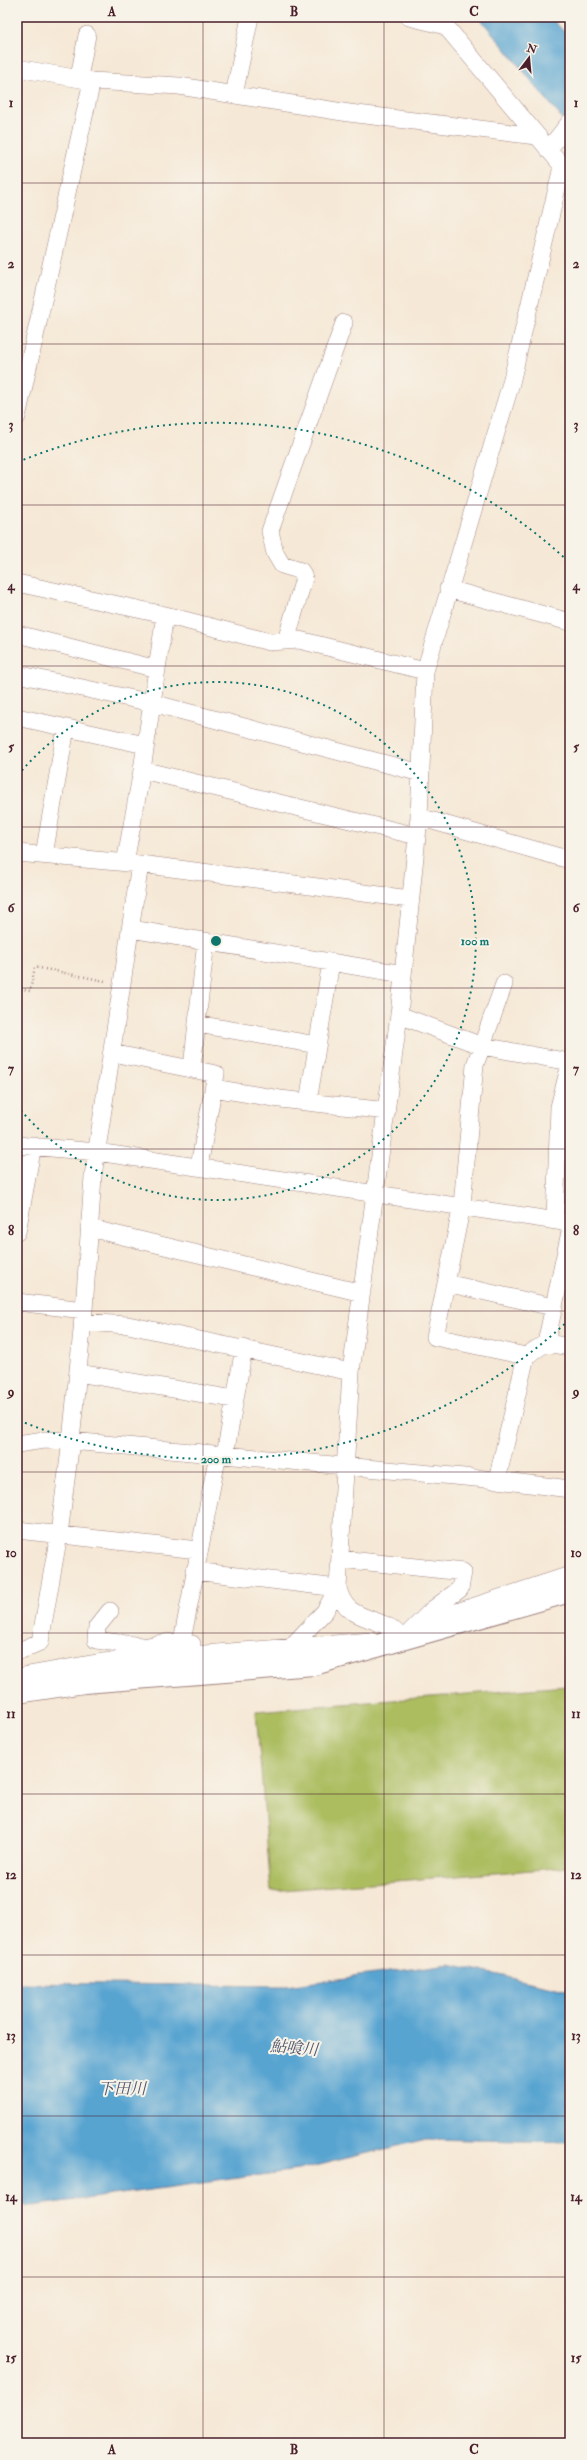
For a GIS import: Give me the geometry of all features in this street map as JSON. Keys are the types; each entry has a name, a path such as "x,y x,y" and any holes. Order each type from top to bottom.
{"street":[{"path":"234,95 250,17"},
{"path":"409,17 442,22 536,136 551,146 566,171 511,383 448,589 425,671 419,817 399,1015 377,1192 351,1372 344,1465 338,1588 341,1601 359,1616 409,1632"},
{"path":"17,417 86,80 87,35"},
{"path":"17,68 86,80 179,86 349,113 536,136"},
{"path":"551,146 570,122"},
{"path":"286,641 304,578 301,571 282,565 275,553 270,531 344,323"},
{"path":"17,583 165,615 270,642 299,640 425,671"},
{"path":"448,589 570,622"},
{"path":"40,1642 59,1534 71,1441 97,1152 131,929 133,864 142,770 165,615"},
{"path":"17,634 157,669"},
{"path":"17,674 152,703 421,773"},
{"path":"17,717 146,745"},
{"path":"44,855 66,728"},
{"path":"142,770 417,836"},
{"path":"419,817 570,860"},
{"path":"17,853 133,864 410,899"},
{"path":"131,929 403,974"},
{"path":"192,1068 206,941"},
{"path":"308,1102 331,962"},
{"path":"504,984 475,1065 462,1205 435,1337 526,1356"},
{"path":"17,1232 25,1145 97,1152 199,1166 562,1221 558,1107 570,1063 482,1046 399,1015"},
{"path":"197,1024 317,1046"},
{"path":"112,1053 216,1074 199,1166"},
{"path":"213,1088 308,1102 387,1111"},
{"path":"89,1228 362,1293"},
{"path":"546,1343 570,1232"},
{"path":"446,1283 553,1307"},
{"path":"17,1302 244,1348 351,1372"},
{"path":"497,1480 526,1356 546,1343 570,1347"},
{"path":"182,1641 198,1550 222,1454 244,1348"},
{"path":"78,1373 234,1399"},
{"path":"17,1444 44,1440 71,1441 344,1465 497,1480 570,1489"},
{"path":"17,1530 198,1550"},
{"path":"340,1559 463,1572 460,1588 409,1632"},
{"path":"194,1571 338,1588"},
{"path":"17,1692 84,1682 314,1664 570,1575"},
{"path":"291,1647 326,1611 338,1588"},
{"path":"17,1677 102,1662 291,1647 409,1632 570,1591"},
{"path":"110,1611 97,1627 96,1640 145,1646"},
{"path":"84,1682 102,1662 145,1646 182,1641 221,1652"},
{"path":"17,1646 40,1642"},
{"path":"17,1652 40,1642"}],"path":[{"path":"17,988 30,991 35,967 122,984"}],"green space":[{"path":"567,1686 570,1728 570,1867 271,1891 256,1711"}],"water":[{"path":"479,17 550,17 570,38 570,128"},
{"name":"下田川","path":"449,1964 570,1991 570,2142 426,2139 298,2170 32,2206 17,2205 17,1983 286,1986"}],"water label":[{"name":"鮎喰川","path":"294,2048"}]}
